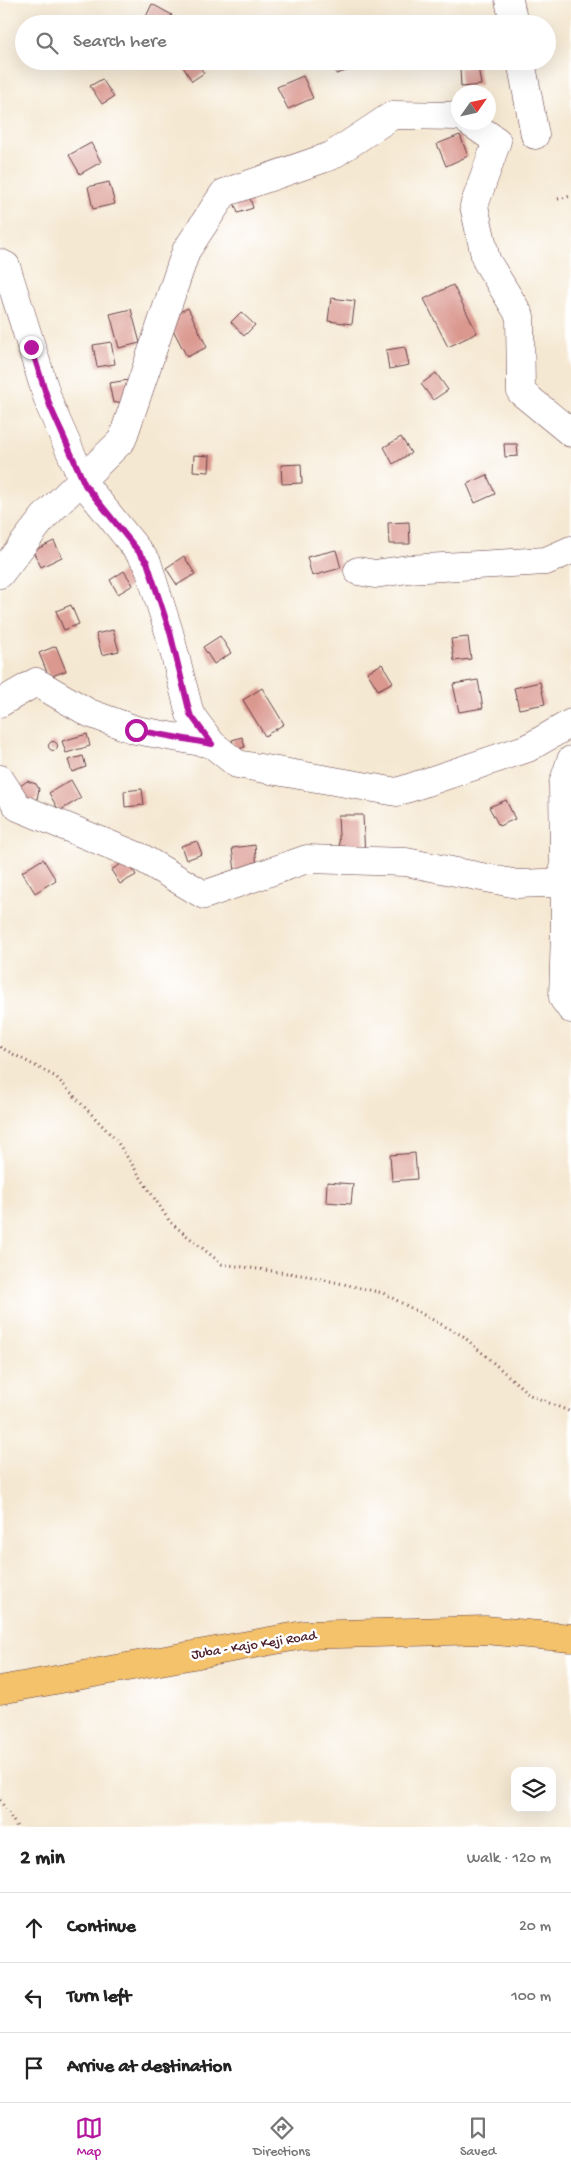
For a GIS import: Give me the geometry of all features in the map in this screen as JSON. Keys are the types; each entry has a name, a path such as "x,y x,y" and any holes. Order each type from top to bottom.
{"main road":[{"name":"Juba - Kajo Keji Road","path":"0,1690 303,1635 485,1630 571,1638"}],"street":[{"path":"509,0 512,15"},
{"path":"523,70 536,135"},
{"path":"0,574 44,518 122,440 186,251 224,193 331,156 393,115 451,116"},
{"path":"481,130 497,141 474,206 486,260 520,316 521,392 571,433"},
{"path":"0,263 6,266 50,406 85,485 147,562 170,632 190,714 212,744 236,764 397,792 528,748 571,723"},
{"path":"358,571 375,574 408,569 546,561 571,550"},
{"path":"0,703 36,682 89,713 136,730 212,744"},
{"path":"571,760 563,784 568,930 563,998 571,1009"},
{"path":"0,778 18,807 142,858 204,895 307,860 406,862 517,884 571,882"}],"path":[{"path":"558,199 571,196"},
{"path":"0,1048 56,1077 116,1140 170,1222 222,1264 308,1276 383,1293 463,1336 530,1395 571,1412"},
{"path":"0,1800 17,1827"}],"building":[{"path":"152,4 172,15 147,15"},
{"path":"185,70 202,70 204,73 192,81"},
{"path":"335,70 350,70 336,74"},
{"path":"460,70 479,70 481,85 461,85"},
{"path":"303,76 313,98 288,109 277,87"},
{"path":"102,79 114,97 102,104 90,86"},
{"path":"460,135 468,156 446,166 437,144"},
{"path":"91,143 101,162 80,174 69,155"},
{"path":"109,182 115,204 93,209 88,187"},
{"path":"248,191 253,208 238,213 232,197"},
{"path":"453,285 477,333 448,347 424,299"},
{"path":"331,298 355,301 352,324 328,321"},
{"path":"188,308 207,347 187,357 167,318"},
{"path":"131,309 140,343 119,348 110,314"},
{"path":"241,312 255,325 244,336 231,322"},
{"path":"111,342 115,364 97,367 93,345"},
{"path":"405,347 409,365 389,369 386,350"},
{"path":"436,373 448,390 433,400 421,384"},
{"path":"129,380 133,400 113,403 109,383"},
{"path":"401,437 411,453 393,464 384,447"},
{"path":"504,444 517,444 518,456 505,457"},
{"path":"194,455 210,456 209,472 193,471"},
{"path":"301,464 302,483 282,484 281,465"},
{"path":"487,475 495,494 475,503 467,484"},
{"path":"409,522 410,544 389,544 388,523"},
{"path":"54,541 62,557 41,567 33,551"},
{"path":"336,550 341,568 312,576 307,557"},
{"path":"184,556 195,574 177,585 166,568"},
{"path":"124,571 133,585 118,594 110,580"},
{"path":"71,605 79,624 64,630 56,611"},
{"path":"113,630 119,651 102,655 96,634"},
{"path":"220,636 231,653 214,664 203,647"},
{"path":"468,637 471,659 454,661 451,639"},
{"path":"56,646 66,671 49,677 39,653"},
{"path":"382,664 393,682 378,690 367,672"},
{"path":"478,680 483,708 459,712 453,684"},
{"path":"540,682 545,704 519,709 514,688"},
{"path":"262,688 284,724 265,736 243,700"},
{"path":"87,734 90,746 66,753 62,741"},
{"path":"242,737 245,747 235,750 232,740"},
{"path":"53,741 58,746 53,751 48,746"},
{"path":"83,756 86,767 72,772 68,760"},
{"path":"71,780 81,798 59,811 49,793"},
{"path":"27,781 36,784 39,789 37,799 28,802 19,787"},
{"path":"142,789 144,805 125,807 124,791"},
{"path":"506,800 515,819 499,826 489,807"},
{"path":"338,815 363,815 365,857 340,857"},
{"path":"197,841 202,854 186,860 181,846"},
{"path":"255,845 257,868 235,871 232,848"},
{"path":"43,859 56,880 35,893 22,872"},
{"path":"128,860 136,875 120,884 111,870"},
{"path":"415,1153 417,1179 392,1181 390,1155"},
{"path":"327,1182 353,1184 351,1204 326,1202"}],"route":[{"path":"31,347 50,406 85,485 147,562 170,632 190,714 212,744 136,730"}]}
